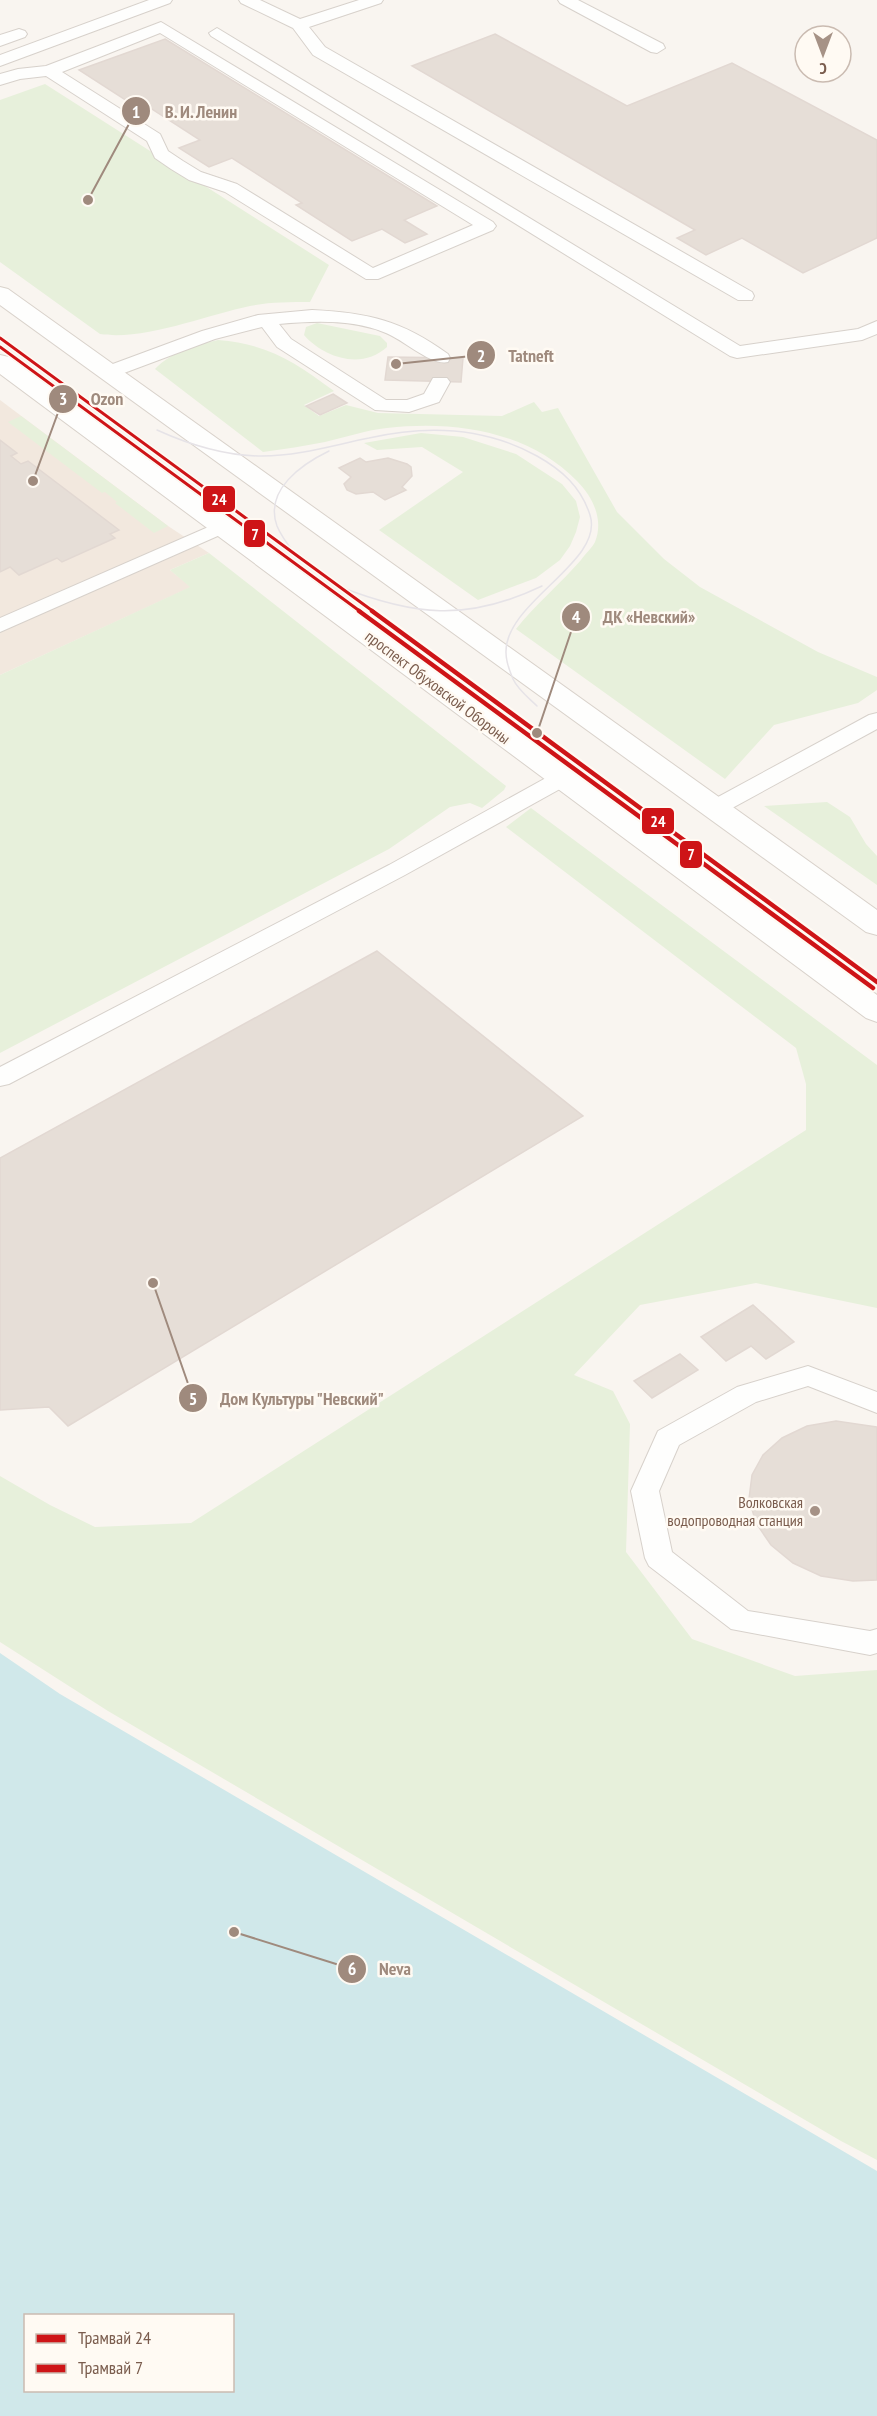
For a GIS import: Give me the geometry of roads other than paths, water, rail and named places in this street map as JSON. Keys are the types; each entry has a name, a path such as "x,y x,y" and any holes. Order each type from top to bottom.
{"main road":[{"path":"0,294 877,925"},
{"name":"проспект Обуховской Обороны","path":"0,362 877,1011"}],"lane":[{"path":"0,61 164,0"},
{"path":"246,0 299,25 319,51 745,296"},
{"path":"299,25 375,0"},
{"path":"566,0 657,48"},
{"path":"0,80 18,74 49,71 161,27 487,226 372,275 231,188 195,176 161,154 154,138 49,71"},
{"path":"217,33 737,352 862,334 877,327"},
{"path":"0,41 18,34"},
{"path":"109,372 206,334 265,320 324,314 382,325 414,339 441,358"},
{"path":"265,320 284,343 382,405 409,406 432,398 440,382"},
{"path":"0,626 222,527"},
{"path":"715,808 877,720"},
{"path":"0,1078 376,881 561,779"},
{"path":"877,1403 808,1376 747,1394 668,1438 645,1491 659,1558 741,1621 870,1642 877,1641"}],"water":[{"path":"0,1653 60,1694 877,2171 877,2416 0,2416"}],"tram line":[{"name":"24","path":"0,338 877,982"},
{"name":"7","path":"0,347 873,988"},
{"path":"157,430 208,449 262,456 302,452 412,431 455,431 497,439 517,446 555,467 570,480 586,505 590,515 591,532 583,549 520,617 510,634 506,653 512,676 515,683 537,706"},
{"path":"295,554 277,526 274,513 276,501 281,490 297,471 329,451"},
{"path":"338,586 391,604 440,611 465,610 489,605 515,598 542,586"}],"place":[{"name":"В. И. Ленин","path":"88,200"},
{"name":"Tatneft","path":"396,364"},
{"name":"Ozon","path":"33,481"},
{"name":"ДК «Невский»","path":"537,733"},
{"name":"Дом Культуры \"Невский\"","path":"153,1283"},
{"name":"Волковская водопроводная станция","path":"815,1511"},
{"name":"Neva","path":"234,1932"}]}
